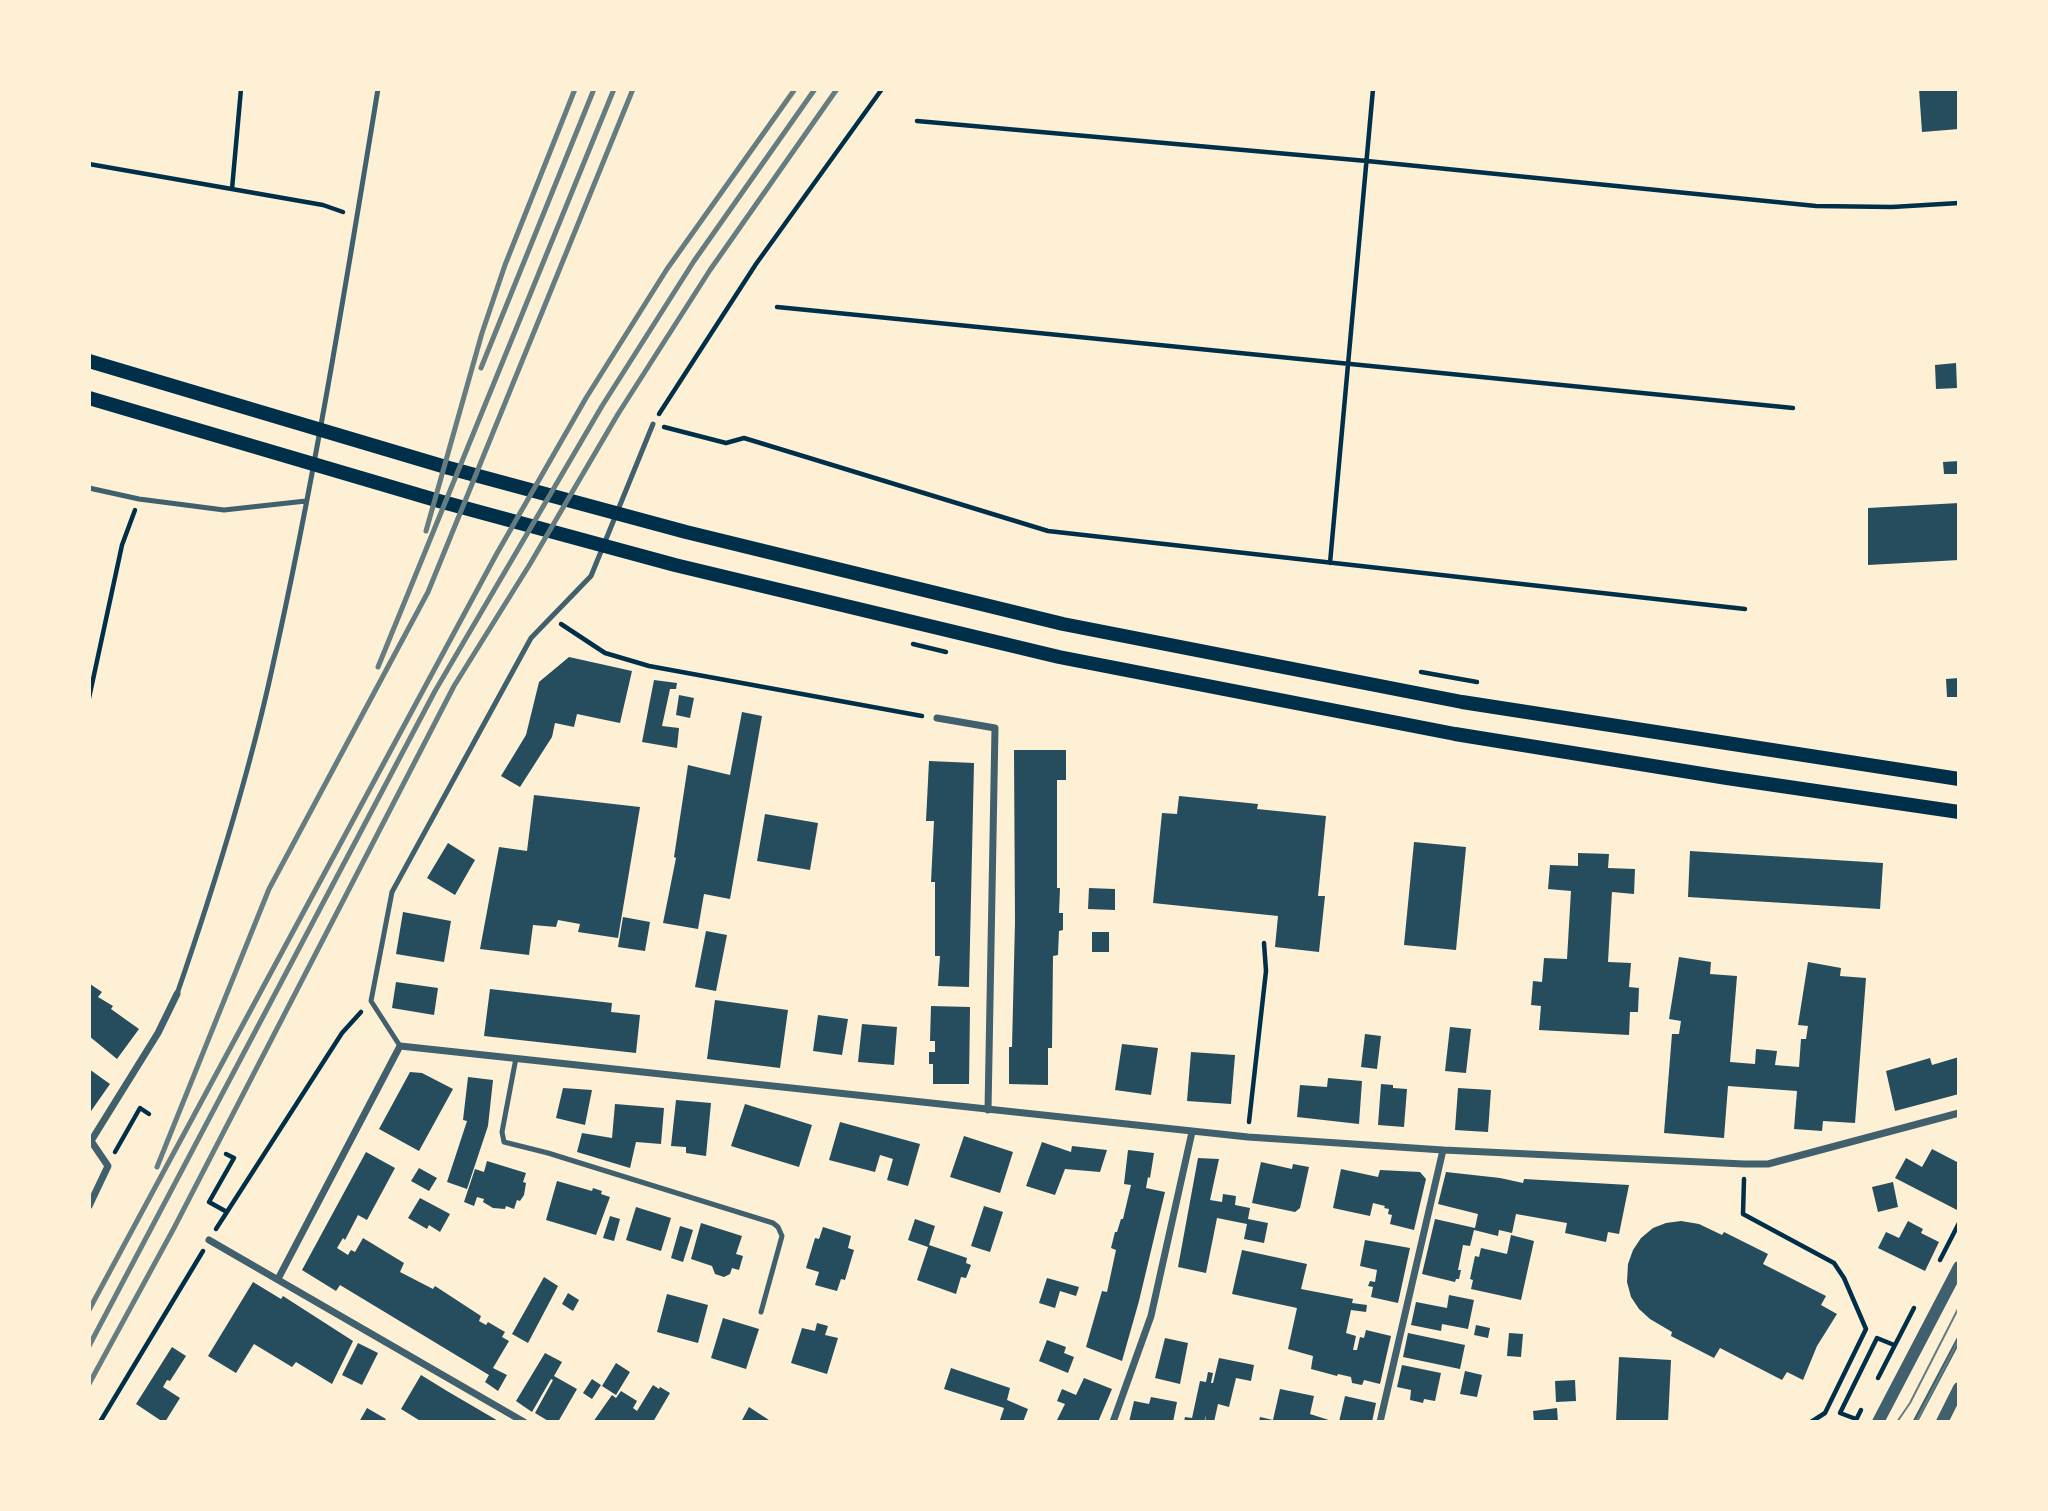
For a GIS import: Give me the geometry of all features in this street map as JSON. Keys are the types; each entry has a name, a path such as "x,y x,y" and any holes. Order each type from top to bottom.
{"main road":[{"path":"89,360 449,468 686,532 1063,624 1449,699 1959,779"},
{"path":"89,398 439,501 675,565 1059,657 1455,734 1959,812"}],"street":[{"path":"937,718 995,728 988,1110"},
{"path":"89,1206 108,1166 90,1140 158,1033 177,995"},
{"path":"278,1279 400,1046 1248,1137 1443,1150 1744,1164 1768,1164 1959,1114"},
{"path":"1113,1422 1151,1316 1192,1132"},
{"path":"1380,1422 1443,1150"},
{"path":"209,1240 524,1422"},
{"path":"1878,1422 1959,1267"},
{"path":"1942,1422 1959,1388"}],"lane":[{"path":"177,995 218,874 265,696 306,501 378,89"},
{"path":"400,1046 371,1001 392,892 531,638 591,576 653,424"},
{"path":"89,488 139,499 223,510 306,501"},
{"path":"516,1058 502,1132 504,1142 641,1182 773,1223 778,1227 782,1236 761,1312"},
{"path":"1915,1422 1959,1339"}],"path":[{"path":"232,189 241,89"},
{"path":"882,89 756,264 653,424 726,443 744,438 1048,531 1745,609"},
{"path":"1330,563 1373,89"},
{"path":"917,121 1367,161 1816,206 1959,203"},
{"path":"89,164 323,205 357,217"},
{"path":"776,307 1793,408"},
{"path":"89,698 122,545 139,499"},
{"path":"552,617 605,653 649,666 937,718"},
{"path":"1414,670 1480,683"},
{"path":"1248,1137 1266,971 1264,943"},
{"path":"100,1422 209,1240 342,1033 371,1001"},
{"path":"118,1146 140,1108 149,1114"},
{"path":"226,1154 234,1158 209,1202 227,1212"},
{"path":"1744,1164 1743,1214 1834,1263 1844,1278 1866,1329 1825,1413 1811,1422"},
{"path":"1856,1419 1840,1413 1877,1338 1894,1345"},
{"path":"1847,1368 1860,1372"}],"building":[{"path":"1919,89 1959,89 1959,129 1922,132"},
{"path":"1956,363 1957,388 1936,389 1935,365"},
{"path":"1959,461 1959,474 1944,474 1943,462"},
{"path":"1959,503 1959,560 1868,565 1868,508"},
{"path":"569,657 632,671 620,723 577,714 574,727 555,723 552,737 520,787 501,776 526,735 539,682"},
{"path":"1959,678 1959,697 1947,697 1946,679"},
{"path":"654,680 677,683 676,689 670,689 662,726 679,728 677,748 642,742"},
{"path":"679,695 694,698 690,718 676,715"},
{"path":"742,712 762,716 730,899 704,894 698,929 663,923 676,858 674,857 688,765 730,775"},
{"path":"1014,750 1066,750 1066,780 1057,780 1057,888 1060,888 1059,913 1063,913 1063,930 1059,931 1058,955 1053,956 1052,1048 1048,1048 1048,1085 1009,1084 1015,922"},
{"path":"929,761 974,763 969,987 938,986 940,956 935,956 935,882 931,882 934,821 926,821"},
{"path":"534,795 640,807 618,938 578,932 580,924 558,920 556,927 533,925 529,955 480,949 499,847 527,851"},
{"path":"1179,796 1258,804 1257,809 1326,816 1318,896 1325,896 1319,952 1275,947 1278,916 1153,903 1162,813 1177,814"},
{"path":"765,814 818,823 810,870 757,861"},
{"path":"1414,842 1466,847 1456,950 1404,945"},
{"path":"448,843 475,860 455,895 427,878"},
{"path":"1690,851 1883,863 1880,909 1688,897"},
{"path":"1578,853 1609,854 1608,868 1635,869 1634,894 1612,892 1608,962 1631,963 1629,987 1639,988 1638,1012 1630,1012 1629,1035 1539,1030 1541,1006 1531,1005 1533,981 1542,982 1544,958 1567,959 1571,891 1548,889 1550,865 1578,866"},
{"path":"1089,888 1115,889 1115,910 1088,909"},
{"path":"403,912 451,921 444,962 396,954"},
{"path":"623,917 650,922 645,951 618,947"},
{"path":"706,931 727,935 716,991 695,987"},
{"path":"1092,932 1109,932 1109,952 1092,952"},
{"path":"1679,957 1711,962 1710,974 1737,976 1730,1062 1755,1064 1756,1049 1777,1051 1775,1065 1799,1067 1801,1039 1806,1039 1808,1026 1798,1025 1808,962 1841,968 1840,976 1866,978 1855,1123 1823,1121 1822,1131 1794,1129 1797,1091 1728,1086 1724,1138 1664,1133 1672,1034 1679,1034 1681,1021 1669,1019"},
{"path":"396,982 438,988 434,1015 392,1008"},
{"path":"90,984 102,992 98,997 113,1006 111,1009 139,1029 117,1059 89,1036"},
{"path":"490,989 612,1003 611,1012 640,1015 636,1053 484,1036"},
{"path":"715,1000 788,1010 780,1068 707,1059"},
{"path":"931,1006 970,1007 969,1084 933,1084 933,1064 929,1064 929,1052 935,1052 935,1041 930,1041"},
{"path":"818,1015 848,1019 842,1055 813,1051"},
{"path":"862,1024 897,1027 894,1065 858,1062"},
{"path":"1450,1027 1471,1029 1466,1073 1445,1071"},
{"path":"1365,1034 1381,1036 1377,1069 1361,1067"},
{"path":"1122,1044 1158,1048 1151,1095 1115,1090"},
{"path":"1191,1052 1235,1055 1231,1104 1187,1101"},
{"path":"1959,1057 1959,1094 1895,1111 1886,1071 1930,1058 1932,1065"},
{"path":"89,1069 110,1084 89,1114"},
{"path":"410,1072 422,1073 453,1089 419,1151 379,1129"},
{"path":"468,1077 493,1080 488,1126 467,1189 447,1182 467,1121 463,1120"},
{"path":"1328,1078 1362,1081 1359,1124 1297,1117 1300,1085 1327,1087"},
{"path":"1381,1084 1407,1089 1404,1127 1378,1125"},
{"path":"563,1088 592,1090 585,1125 556,1118"},
{"path":"1458,1088 1491,1090 1488,1132 1455,1130"},
{"path":"676,1100 711,1103 706,1156 686,1153 686,1147 671,1146"},
{"path":"615,1104 664,1108 661,1144 636,1142 630,1168 577,1152 582,1133 612,1138"},
{"path":"745,1104 812,1125 799,1167 731,1146"},
{"path":"840,1122 920,1144 908,1186 887,1180 893,1159 880,1155 875,1172 829,1160"},
{"path":"964,1136 1013,1152 1000,1193 950,1177"},
{"path":"1042,1142 1071,1152 1072,1146 1107,1150 1100,1172 1065,1169 1055,1195 1026,1186"},
{"path":"1932,1149 1959,1163 1959,1211 1895,1178 1906,1158 1922,1167"},
{"path":"1128,1150 1154,1153 1146,1188 1165,1192 1122,1361 1086,1347 1102,1291 1107,1292 1116,1250 1111,1248 1115,1232 1123,1219 1131,1185 1124,1184"},
{"path":"366,1152 395,1168 367,1220 358,1215 345,1240 343,1238 337,1248 348,1255 351,1250 355,1252 363,1238 404,1263 400,1272 433,1289 435,1286 481,1316 479,1321 486,1325 488,1322 505,1332 502,1337 509,1341 493,1368 507,1375 498,1391 485,1382 489,1375 340,1285 336,1291 302,1270"},
{"path":"1198,1158 1219,1159 1210,1200 1222,1202 1223,1194 1236,1196 1235,1205 1250,1208 1248,1219 1268,1223 1264,1243 1244,1239 1247,1224 1217,1218 1206,1273 1178,1267"},
{"path":"487,1161 526,1173 523,1182 526,1183 524,1195 520,1201 517,1200 514,1209 506,1206 505,1209 493,1208 483,1202 484,1199 477,1197 474,1206 464,1202 475,1169 484,1172"},
{"path":"1261,1162 1292,1169 1293,1164 1309,1167 1300,1208 1295,1212 1252,1203"},
{"path":"419,1168 437,1178 429,1191 411,1181"},
{"path":"1341,1169 1378,1177 1380,1170 1420,1172 1426,1179 1414,1230 1390,1224 1392,1215 1388,1214 1389,1209 1384,1208 1385,1206 1373,1203 1370,1216 1333,1208"},
{"path":"1446,1172 1523,1183 1524,1179 1629,1185 1619,1234 1608,1232 1606,1242 1565,1233 1567,1223 1516,1214 1512,1233 1499,1230 1498,1236 1474,1230 1470,1246 1463,1245 1458,1270 1461,1270 1459,1279 1455,1282 1422,1274 1435,1219 1475,1228 1478,1214 1438,1204"},
{"path":"557,1181 592,1191 593,1188 610,1197 596,1235 546,1220"},
{"path":"1893,1182 1898,1207 1878,1212 1872,1187"},
{"path":"420,1198 450,1214 440,1232 429,1225 427,1229 408,1218"},
{"path":"984,1206 1003,1212 990,1252 971,1246"},
{"path":"636,1207 671,1218 661,1251 626,1240"},
{"path":"610,1216 620,1219 614,1241 603,1238"},
{"path":"915,1219 935,1226 929,1245 967,1258 966,1263 971,1265 966,1278 961,1277 956,1294 917,1280 928,1247 908,1240"},
{"path":"1681,1221 1699,1224 1722,1235 1724,1232 1768,1254 1763,1264 1826,1296 1821,1305 1837,1314 1817,1346 1803,1380 1787,1372 1782,1380 1720,1348 1714,1358 1671,1336 1672,1332 1639,1309 1631,1297 1627,1282 1628,1264 1633,1250 1641,1238 1653,1228"},
{"path":"1908,1221 1923,1229 1921,1233 1939,1242 1925,1271 1878,1248 1886,1232 1899,1238"},
{"path":"701,1223 742,1236 736,1254 743,1256 739,1270 732,1268 730,1274 724,1277 715,1274 712,1266 691,1259"},
{"path":"680,1226 693,1230 683,1262 671,1258"},
{"path":"823,1227 851,1236 848,1248 854,1250 845,1280 841,1279 837,1291 815,1285 819,1272 806,1268 815,1238 819,1239"},
{"path":"1511,1235 1534,1241 1521,1300 1471,1289 1473,1280 1470,1279 1475,1256 1479,1257 1481,1248 1507,1254"},
{"path":"1365,1240 1410,1248 1398,1303 1371,1297 1373,1287 1368,1286 1370,1281 1375,1282 1377,1270 1360,1266"},
{"path":"1242,1250 1307,1264 1301,1289 1353,1299 1352,1303 1367,1305 1366,1312 1351,1310 1346,1333 1356,1336 1353,1350 1357,1350 1360,1337 1364,1338 1366,1330 1391,1336 1380,1384 1364,1380 1362,1385 1352,1383 1351,1377 1311,1369 1313,1356 1288,1349 1297,1308 1232,1294"},
{"path":"544,1277 558,1286 528,1343 512,1334"},
{"path":"1047,1278 1079,1287 1076,1296 1060,1291 1055,1308 1039,1303"},
{"path":"253,1282 281,1299 283,1296 353,1341 332,1384 296,1362 292,1367 254,1344 236,1373 208,1356"},
{"path":"568,1293 579,1300 573,1311 562,1304"},
{"path":"667,1294 708,1305 698,1343 657,1332"},
{"path":"1449,1295 1474,1300 1468,1329 1442,1324 1441,1331 1411,1325 1416,1302 1447,1308"},
{"path":"723,1318 759,1329 746,1369 711,1358"},
{"path":"817,1323 828,1326 825,1335 838,1338 827,1374 791,1363 802,1328 815,1331"},
{"path":"1476,1325 1490,1328 1488,1338 1474,1335"},
{"path":"1408,1333 1465,1345 1460,1369 1403,1357"},
{"path":"1509,1333 1523,1334 1521,1357 1507,1356"},
{"path":"1165,1338 1188,1343 1180,1384 1155,1378"},
{"path":"1047,1340 1066,1347 1064,1353 1074,1357 1068,1373 1039,1361"},
{"path":"358,1343 378,1353 362,1385 342,1375"},
{"path":"172,1347 186,1356 163,1387 180,1398 163,1422 136,1404"},
{"path":"545,1353 562,1362 554,1376 577,1389 558,1422 550,1422 535,1413 553,1380 551,1379 532,1412 516,1401"},
{"path":"1619,1357 1671,1360 1668,1422 1616,1422"},
{"path":"1219,1358 1254,1365 1251,1381 1236,1378 1229,1407 1218,1404 1214,1422 1205,1422 1206,1415 1204,1422 1184,1422 1185,1417 1192,1418 1200,1381 1206,1382 1208,1372 1213,1373 1213,1383"},
{"path":"616,1363 630,1372 616,1395 602,1386"},
{"path":"1402,1365 1441,1373 1435,1401 1424,1399 1423,1403 1410,1400 1411,1390 1397,1387"},
{"path":"951,1368 1010,1388 1007,1400 1028,1409 1023,1422 1004,1422 1000,1420 1004,1408 944,1389"},
{"path":"1465,1371 1482,1375 1477,1397 1460,1394"},
{"path":"421,1375 500,1422 422,1422 401,1409"},
{"path":"1084,1378 1112,1389 1098,1422 1056,1422 1065,1404 1057,1401 1062,1389 1076,1395"},
{"path":"592,1379 601,1385 592,1399 583,1393"},
{"path":"1575,1380 1576,1401 1556,1402 1555,1381"},
{"path":"653,1385 670,1393 653,1422 593,1422 612,1395 616,1398 621,1391 637,1401 633,1408 637,1411"},
{"path":"1280,1389 1314,1396 1310,1414 1335,1422 1259,1422 1260,1417 1273,1420"},
{"path":"1345,1396 1376,1403 1372,1422 1339,1422"},
{"path":"1151,1397 1177,1402 1173,1422 1129,1422 1134,1401 1149,1404"},
{"path":"749,1407 772,1422 741,1422"},
{"path":"367,1408 386,1419 384,1422 359,1422"},
{"path":"1557,1408 1558,1422 1534,1422 1533,1411"}],"tram line":[{"path":"1897,1422 1910,1403 1959,1307"},
{"path":"1916,1422 1959,1339"}],"railway":[{"path":"426,531 482,333 505,265 575,89"},
{"path":"481,368 594,89"},
{"path":"378,667 614,89"},
{"path":"157,1167 269,889 428,592 633,89"},
{"path":"89,1310 496,555 586,398 667,269 795,89"},
{"path":"89,1346 435,691 602,406 694,261 815,89"},
{"path":"89,1384 174,1228 454,686 618,414 710,270 837,89"}]}
